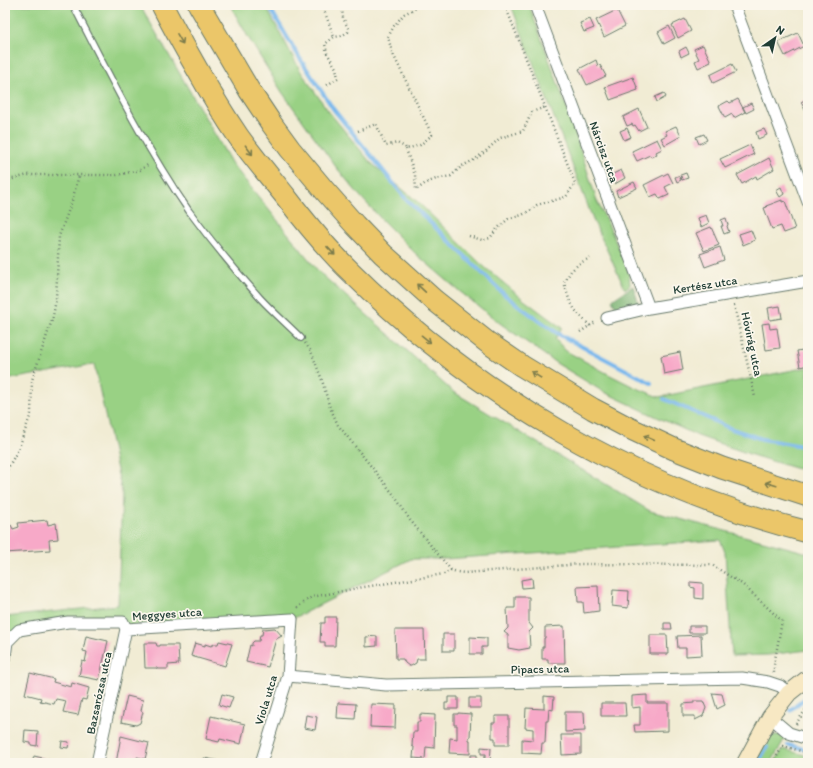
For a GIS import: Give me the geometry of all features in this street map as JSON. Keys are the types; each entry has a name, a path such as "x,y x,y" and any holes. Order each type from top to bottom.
{"highway":[{"path":"162,5 212,95 238,135 301,216 350,272 388,307 444,354 485,384 531,414 599,453 668,484 727,508 775,524 808,532"},
{"path":"199,5 249,90 290,149 355,225 383,254 434,300 487,342 522,366 593,409 629,428 674,449 722,468 808,496"}],"street":[{"name":"Nárcisz utca","path":"535,5 648,308"},
{"path":"734,5 808,202"},
{"name":"Kertész utca","path":"607,318 648,308 808,281"},
{"name":"Meggyes utca","path":"6,642 19,630 68,622 123,622 126,629 292,619"},
{"name":"Viola utca","path":"260,763 288,676 292,619"},
{"name":"Bazsarózsa utca","path":"97,763 126,629"},
{"path":"5,657 6,642"},
{"name":"Pipacs utca","path":"288,676 386,686 742,678 775,684 789,693"},
{"path":"745,763 770,717 789,693 808,678"},
{"path":"770,717 789,733 808,740"}],"lane":[{"path":"73,5 122,99 156,159 190,212 212,242 261,298 302,338"}],"path":[{"path":"322,5 334,37"},
{"path":"327,85 338,78 336,68 327,53 325,44 334,37 341,36 348,32 348,28 343,18 342,8 349,5"},
{"path":"413,5 418,7"},
{"path":"406,150 420,145 432,135 392,52 388,37 394,26 404,14 422,5"},
{"path":"469,236 482,240 490,238 508,219 522,215 537,205 566,197 575,183 505,5"},
{"path":"358,131 376,124 386,146 397,143 405,147 415,175 416,190 436,179 451,176 462,166 485,152 500,138 523,131 532,112 545,107"},
{"path":"5,181 28,175 117,175 140,170 156,159"},
{"path":"5,474 18,450 31,414 32,380 53,318 56,298 59,236 72,201 79,175"},
{"path":"590,258 580,263 571,271 564,283 569,299 575,310 590,326"},
{"name":"Hóvirág utca","path":"732,294 755,397"},
{"path":"580,332 594,323 607,318"},
{"path":"302,338 311,351 322,380 329,405 338,425 394,495 410,520 451,570 465,573 581,564 712,565 742,584 782,620 774,665 775,684"},
{"path":"5,561 8,553"},
{"path":"292,619 295,610 312,597 444,574 451,570"},
{"path":"783,746 808,753"}],"green space":[{"path":"5,5 140,5 232,164 319,272 452,391 650,511 808,553 808,650 768,655 732,656 725,552 720,540 445,559 411,559 292,619 126,629 123,622 68,622 5,638 5,617 118,605 122,493 94,364 5,380"},
{"path":"230,5 265,5 301,72 329,112 371,163 419,203 481,264 524,300 562,328 555,339 566,351 632,386 659,397 808,367 808,472 755,456 698,436 602,391 556,363 501,324 458,290 416,254 385,223 336,167 282,92"},
{"path":"511,5 529,5 568,111 597,201 629,273 630,285 625,289 594,222"},
{"path":"633,286 639,304 635,312 620,314 612,300"},
{"path":"775,735 785,738 771,763 752,763 765,739"},
{"path":"783,749 808,756 808,763 774,763"}],"building":[{"path":"617,10 625,26 604,37 596,20"},
{"path":"590,19 594,28 584,32 580,23"},
{"path":"685,19 691,31 678,38 672,25"},
{"path":"669,26 675,38 664,44 658,32"},
{"path":"798,33 804,46 785,56 778,42"},
{"path":"703,45 711,62 698,68 695,61 699,59 694,49"},
{"path":"686,47 689,53 681,57 679,51"},
{"path":"596,60 598,66 600,65 606,76 587,85 579,69"},
{"path":"732,64 736,72 713,83 710,75"},
{"path":"633,77 638,90 610,100 605,87"},
{"path":"664,93 666,97 657,102 655,97"},
{"path":"808,98 808,116 801,102"},
{"path":"738,99 745,112 734,118 732,114 725,118 719,106 728,101 730,103"},
{"path":"751,103 754,109 746,113 743,107"},
{"path":"639,109 647,127 639,131 635,125 633,126 632,124 627,126 623,117"},
{"path":"676,126 681,136 665,145 661,138 667,135 665,131"},
{"path":"627,128 631,137 624,140 620,131"},
{"path":"764,129 767,135 758,139 756,132"},
{"path":"704,134 707,140 699,144 696,137"},
{"path":"657,139 662,149 651,157 650,155 637,161 632,151"},
{"path":"750,145 754,154 725,168 720,159"},
{"path":"769,158 774,169 757,179 756,176 742,184 737,175"},
{"path":"621,170 625,178 615,184 611,175"},
{"path":"668,173 673,183 665,187 669,195 660,199 657,194 650,197 644,185"},
{"path":"686,173 688,178 682,180 681,176 681,180 677,182 675,177"},
{"path":"634,182 637,188 618,197 616,191"},
{"path":"781,187 784,194 780,197 776,190"},
{"path":"782,200 782,202 785,201 795,229 784,233 781,226 772,229 764,208"},
{"path":"706,215 709,223 701,227 698,218"},
{"path":"726,218 729,232 724,234 721,226 723,226 721,220"},
{"path":"711,227 719,245 704,251 696,233"},
{"path":"751,230 755,240 743,245 739,234"},
{"path":"720,247 724,260 705,267 700,254"},
{"path":"780,306 782,318 770,320 768,308"},
{"path":"769,323 770,329 777,328 780,348 766,350 762,324"},
{"path":"808,349 808,365 800,367 797,351"},
{"path":"680,352 683,370 664,374 661,356"},
{"path":"47,520 48,525 56,523 58,539 49,540 50,550 5,553 5,526 11,525 13,529 19,527 18,523"},
{"path":"532,578 533,587 522,588 521,580"},
{"path":"690,582 703,583 703,599 695,598 695,588 690,587"},
{"path":"598,586 599,611 584,613 583,602 578,602 577,587"},
{"path":"613,590 629,591 628,608 612,606"},
{"path":"515,597 529,597 529,623 533,628 529,632 530,648 519,650 508,648 508,635 504,632 508,628 507,608 515,608"},
{"path":"325,617 336,617 335,646 325,646 325,642 320,642 321,623 325,623"},
{"path":"664,623 671,623 672,629 664,629"},
{"path":"564,626 565,663 548,663 548,659 542,659 545,627"},
{"path":"689,626 705,626 705,633 689,633"},
{"path":"275,628 282,636 276,639 268,667 246,662 250,645 252,646 254,641 259,641 263,629"},
{"path":"395,630 424,630 425,659 417,659 416,663 409,666 403,659 396,659"},
{"path":"443,634 454,634 454,651 443,651"},
{"path":"650,635 667,635 668,654 650,654"},
{"path":"701,635 702,655 686,656 686,648 678,648 677,636"},
{"path":"86,636 108,641 99,680 79,676 82,661 85,662 87,652 83,651"},
{"path":"377,636 377,646 366,647 366,637"},
{"path":"470,637 487,638 487,647 482,647 482,654 470,654"},
{"path":"219,641 232,644 225,666 191,656 195,643 211,646 218,644"},
{"path":"144,643 156,643 157,646 178,645 179,664 168,665 168,669 145,668"},
{"path":"30,673 54,679 53,682 71,687 72,683 89,688 86,700 82,699 78,715 63,712 66,701 56,699 54,704 40,701 41,698 25,694"},
{"path":"712,693 722,694 725,705 717,709"},
{"path":"222,694 233,697 229,708 219,705"},
{"path":"647,695 647,703 668,703 668,731 635,732 634,725 640,725 640,707 632,708 632,696"},
{"path":"127,696 143,700 141,711 143,712 140,723 136,725 121,722"},
{"path":"544,696 554,697 553,710 549,709 548,721 546,721 545,743 542,743 541,754 522,753 522,739 533,740 533,729 525,728 526,708 544,709"},
{"path":"448,697 458,697 458,709 445,709 445,703 448,703"},
{"path":"469,698 481,698 481,708 469,708"},
{"path":"694,701 703,701 706,708 703,716 695,720 695,716 683,716 683,704 694,703"},
{"path":"338,703 356,704 355,719 337,718"},
{"path":"601,703 625,703 626,716 601,716"},
{"path":"371,704 396,705 395,728 370,727"},
{"path":"565,712 584,712 585,731 565,732"},
{"path":"420,714 435,715 434,748 426,747 425,759 413,758 413,732 417,732 417,722 420,722"},
{"path":"454,714 471,714 469,737 470,754 449,753 450,738 457,739 457,725 454,725"},
{"path":"306,715 317,717 315,730 304,728"},
{"path":"211,716 245,724 241,744 220,739 219,742 206,739"},
{"path":"495,716 509,716 509,745 495,745 495,738 492,738 492,723 495,723"},
{"path":"25,730 38,731 37,746 24,742"},
{"path":"561,735 581,735 581,754 562,755"},
{"path":"121,736 149,743 145,759 137,757 136,763 116,763"},
{"path":"62,741 69,742 68,748 61,747"},
{"path":"481,747 491,748 490,763 484,763 484,757 486,757 486,754 481,754"},
{"path":"471,755 477,755 477,763 471,763"},
{"path":"34,756 60,762 60,763 32,763"},
{"path":"204,758 220,761 219,763 203,763"}],"waterway":[{"path":"268,5 299,57 334,110 406,199 506,296 560,335 651,383"},
{"path":"664,399 732,429 762,439 808,447"},
{"path":"790,710 808,696"},
{"path":"788,745 808,750"},
{"path":"758,763 767,747"}]}
